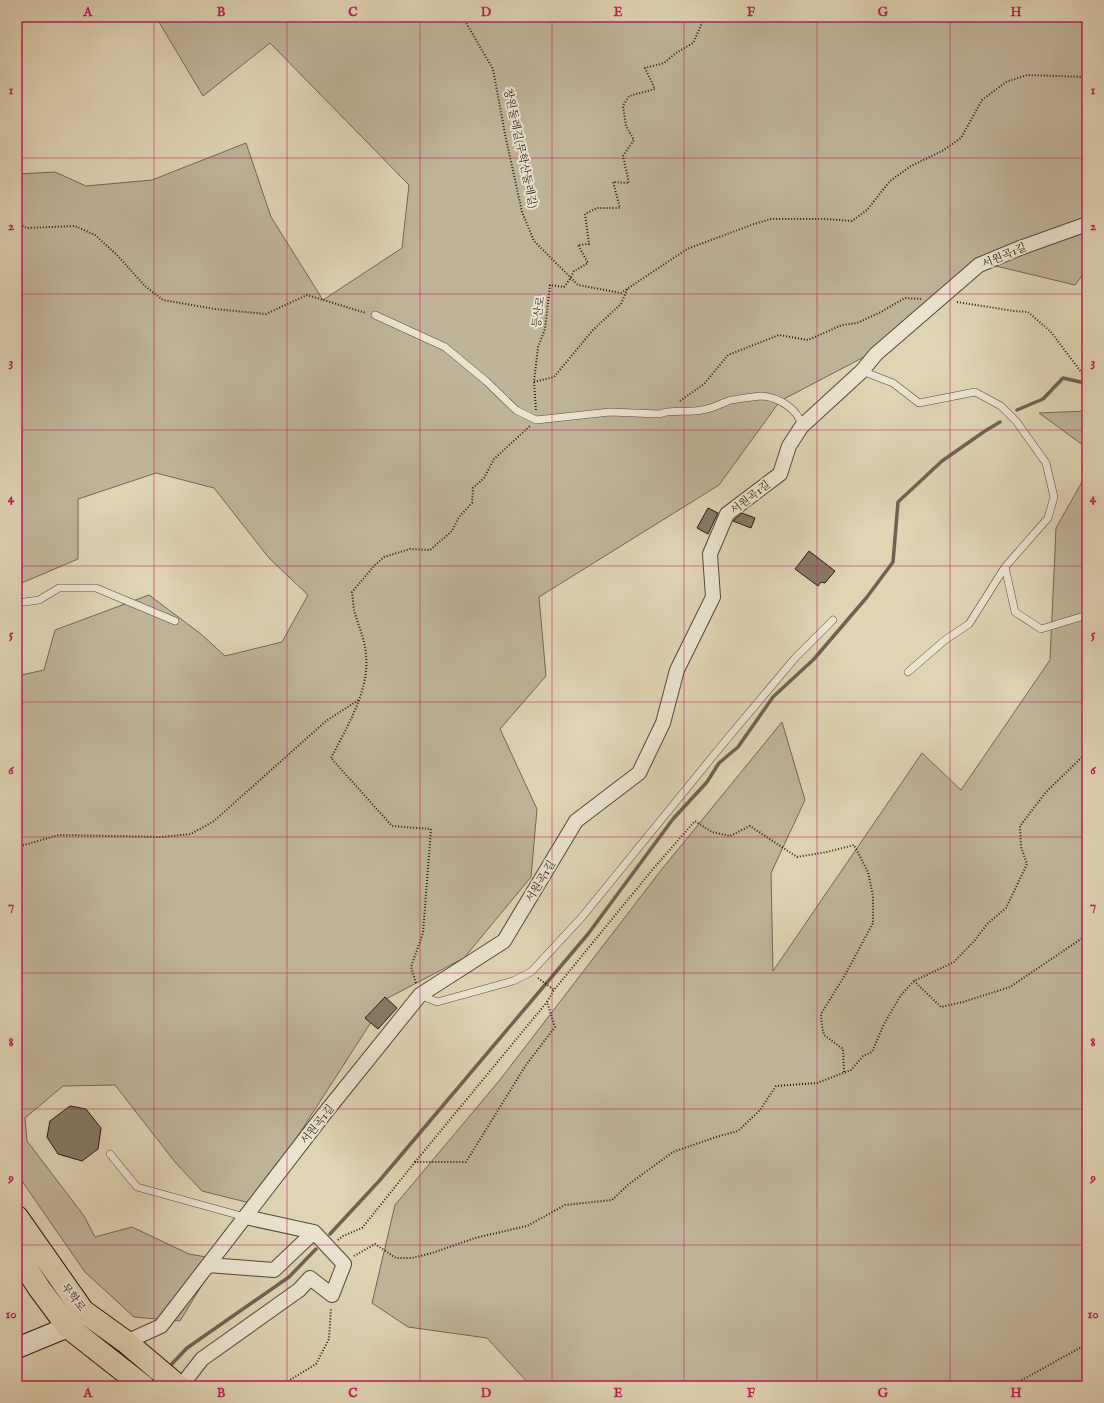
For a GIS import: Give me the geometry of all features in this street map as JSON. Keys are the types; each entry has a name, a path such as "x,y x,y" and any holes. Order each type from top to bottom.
{"main road":[{"name":"무학로","path":"17,1217 83,1311 126,1342 180,1386"},
{"name":"무학로","path":"17,1254 39,1288 68,1327 133,1383"},
{"path":"17,1348 68,1327 83,1311"}],"street":[{"name":"서원곡1길","path":"126,1342 161,1326 326,1113 420,995 504,941 576,821 640,773 663,723 677,670 713,597 710,554 727,514 780,474 789,446 802,426 862,371 876,354 979,265 1020,248 1087,224"},
{"path":"180,1386 202,1359 298,1290 310,1278 332,1295 344,1264 314,1232 245,1217"},
{"path":"208,1265 274,1270 314,1232"}],"lane":[{"path":"375,315 445,347 486,381 516,410 536,420 610,412 659,414 666,411 678,412 703,410 732,400 762,396 786,404 800,418 802,426"},
{"path":"862,371 893,383 919,403 975,392 1001,406 1024,431 1046,463 1054,497 1048,518 1005,567 969,624 945,640 908,672"},
{"path":"1005,567 1014,612 1041,629 1087,615"},
{"path":"17,603 39,600 60,588 96,588 174,621"},
{"path":"420,995 437,1002 513,981 531,972 582,917 795,658 833,620"},
{"path":"110,1154 137,1187 245,1217"}],"path":[{"name":"창원둘레길(무학산둘레길)","path":"460,17 465,21 493,69 522,212 534,242 570,279 578,285 622,292 687,249 754,224 771,219 826,219 852,221 867,210 890,181 911,166 961,138 982,100 1006,82 1027,75 1086,77 1087,75"},
{"name":"등산로","path":"536,420 534,382 538,347 546,329 550,285 564,287 574,271 588,264 578,246 589,244 585,214 597,208 620,208 613,182 629,183 624,156 634,140 626,126 622,106 629,96 655,88 645,68 664,63 676,53 693,43 705,17"},
{"path":"17,223 27,228 75,226 95,235 117,255 145,286 163,300 215,309 266,314 307,295 375,315"},
{"path":"534,382 554,377 593,330 621,304 629,287"},
{"path":"666,411 704,384 728,355 779,335 808,340 842,325 857,324 905,298 938,299 1028,312 1051,332 1087,382"},
{"path":"420,995 411,967 422,933 431,829 392,826 332,758 360,699 368,671 362,632 354,610 352,592 375,565 384,557 410,549 430,550 442,541 452,531 459,517 472,503 473,488 484,478 494,459 536,420"},
{"path":"17,847 59,835 162,837 191,834 214,821 326,721 360,699"},
{"path":"342,1262 375,1244 396,1258 412,1258 432,1253 475,1238 527,1226 565,1205 612,1200 629,1184 673,1152 738,1131 760,1110 776,1086 817,1083 851,1070 863,1056 872,1052 884,1024 901,995 914,981 954,962 975,940 987,924 1006,908 1027,864 1021,847 1020,826 1046,792 1083,756 1087,755"},
{"path":"329,1248 343,1236 362,1228 547,1002 554,990 653,869 695,821 712,832 730,836 750,826 797,857 827,852 854,845 868,872 873,896 873,923 845,975 821,1014 824,1035 843,1049 844,1072"},
{"path":"914,981 941,1007 963,1002 1010,987 1087,936"},
{"path":"536,977 554,990"},
{"path":"415,1162 466,1162 526,1065 555,1027 547,1002"},
{"path":"280,1386 316,1364 329,1340 332,1295"},
{"path":"1011,1386 1087,1344"}],"shaded area":[{"path":"156,17 1087,17 1087,269 1075,285 979,262 864,357 780,401 719,485 539,597 546,676 500,729 537,809 531,877 464,958 386,999 254,1204 202,1191 175,1162 115,1085 63,1086 25,1118 27,1141 84,1216 95,1237 132,1227 189,1254 218,1259 180,1321 134,1317 85,1272 17,1174 17,676 44,670 55,630 149,595 201,634 225,656 282,642 308,595 269,558 214,488 156,473 78,499 78,559 17,585 17,174 55,172 86,186 152,180 246,143 271,217 323,300 402,248 409,185 270,43 203,96"},
{"path":"1087,411 1087,448 1039,413"},
{"path":"1087,473 1087,1386 531,1386 487,1338 408,1327 372,1303 395,1205 499,1081 662,869 782,722 805,800 771,873 773,971 922,753 961,790 1050,660 1056,528"}],"building":[{"path":"708,508 718,513 708,534 697,528"},
{"path":"742,513 755,518 751,528 733,521"},
{"path":"809,551 835,571 825,583 821,582 818,586 795,569"},
{"path":"385,997 397,1008 378,1029 365,1018"},
{"path":"70,1106 86,1109 101,1128 98,1149 82,1161 58,1154 47,1137 50,1121"}],"waterway":[{"path":"1017,410 1043,399 1063,378 1085,383 1087,381"},
{"path":"330,1234 380,1180 588,934 673,819 707,782 719,763 738,747 773,697 814,659 867,597 893,562 898,502 942,461 1000,422"},
{"path":"168,1368 187,1348 289,1277 316,1249"}]}
